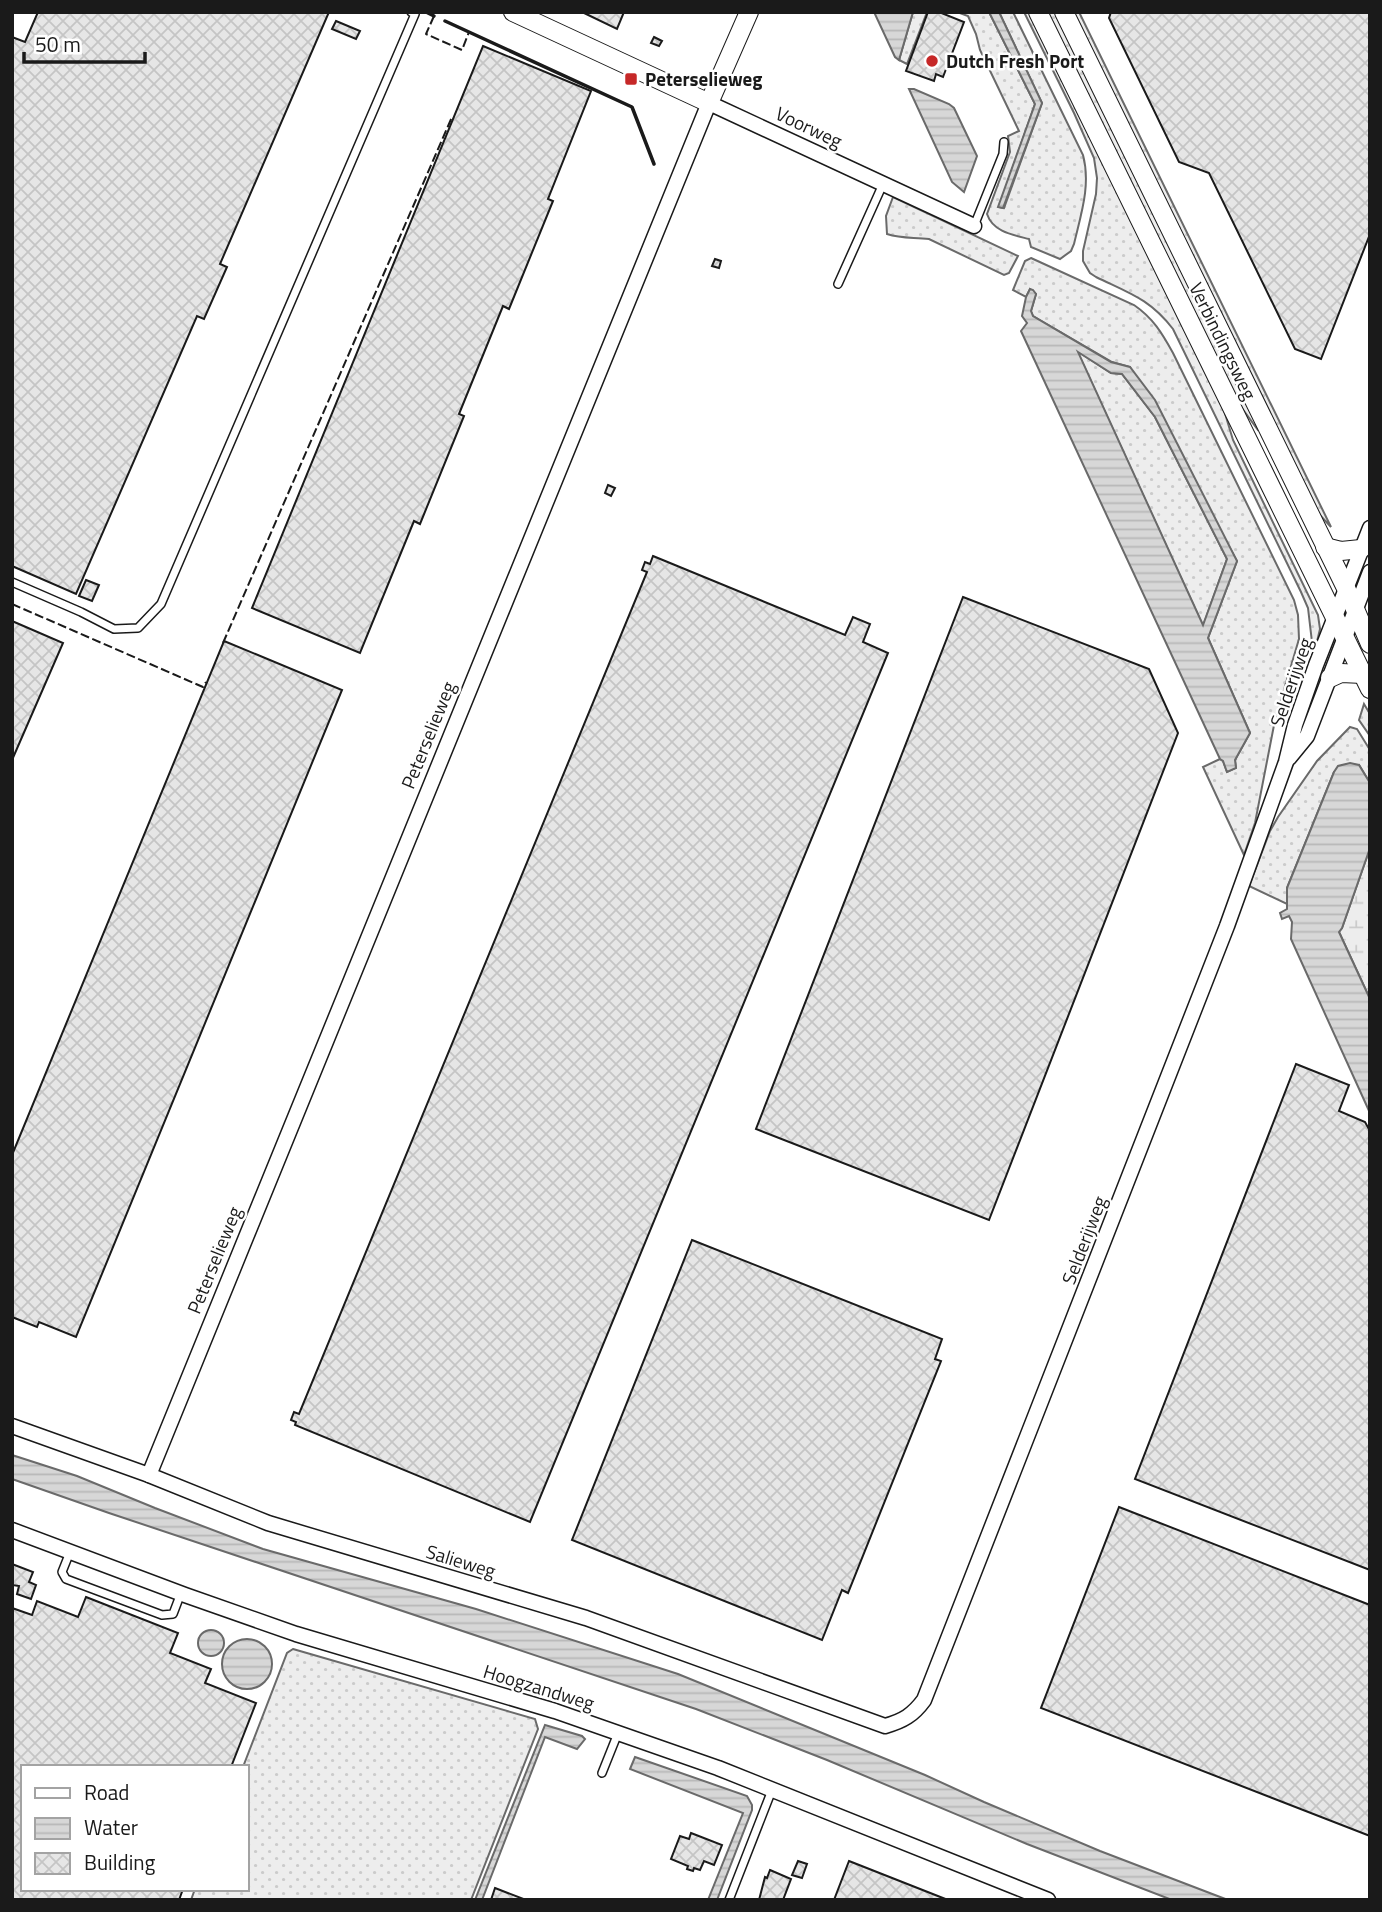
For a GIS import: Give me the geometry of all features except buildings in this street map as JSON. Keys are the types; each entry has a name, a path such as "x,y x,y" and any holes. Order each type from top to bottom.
{"street":[{"name":"Voorweg","path":"513,12 974,226"},
{"name":"Peterselieweg","path":"149,1475 709,103 749,12"},
{"name":"Verbindingsweg","path":"1038,12 1366,681"},
{"name":"Verbindingsweg","path":"1064,12 1346,588 1370,644"},
{"name":"Selderijweg","path":"900,1722 914,1713 924,1700 1227,926 1286,762 1295,725 1334,615 1370,527"},
{"path":"1325,547 1341,551 1361,549"},
{"name":"Selderijweg","path":"1286,762 1307,736 1370,572"},
{"path":"1330,678 1341,673 1366,681"},
{"name":"Salieweg","path":"12,1426 149,1475 268,1523 586,1618 886,1726 900,1722"},
{"name":"Hoogzandweg","path":"12,1530 296,1634 555,1711 718,1768 1048,1900"}],"lane":[{"path":"12,582 114,629 138,628 161,604 415,14 411,12"},
{"path":"974,226 1003,154 1004,142"},
{"path":"838,284 883,184"},
{"path":"70,1552 62,1572 66,1579 162,1615 173,1614 181,1593"},
{"path":"602,1773 618,1733"},
{"path":"729,1900 772,1790"}],"green space":[{"path":"913,12 927,12 907,64 899,60"},
{"path":"957,12 989,12 1035,104 999,207 1004,208 1042,103 999,12 1013,12 1083,155 1086,188 1082,211 1071,251 1060,259 1031,247 1029,239 999,229 987,214 1010,152 1008,136 1019,131 980,50 968,16"},
{"path":"1024,12 1033,12 1220,397 1233,440 1318,615 1320,629 1315,650 1308,608 1301,592 1173,329 1156,310 1090,273 1083,261 1096,194 1094,158"},
{"path":"1044,12 1059,12 1263,428 1258,430 1236,400"},
{"path":"1070,12 1079,12 1331,527 1317,512"},
{"path":"893,197 1018,256 1009,273 1004,275 929,239 887,234 886,216"},
{"path":"1031,258 1134,305 1156,326 1173,353 1294,600 1299,639 1275,720 1255,823 1244,855 1203,767 1220,759 1227,772 1236,768 1235,760 1250,733 1208,638 1237,561 1130,367 1112,362 1033,316 1031,311 1036,294 1030,289 1026,297 1013,290 1025,261"},
{"path":"1077,351 1111,373 1122,374 1155,417 1227,559 1203,626"},
{"path":"1364,704 1370,714 1370,736 1359,720"},
{"path":"1350,727 1357,729 1370,750 1370,783 1359,765 1334,772 1287,888 1287,904 1249,886 1278,817 1317,761"},
{"path":"1370,848 1370,999 1339,932"},
{"path":"293,1649 535,1719 538,1729 471,1900 191,1900 194,1891 248,1891 248,1765 244,1765 287,1653"}],"water":[{"path":"874,12 913,12 899,60 895,57"},
{"path":"989,12 999,12 1042,103 1003,208 998,207 1035,104"},
{"path":"909,89 954,108 977,156 964,192 952,182"},
{"path":"1030,289 1036,294 1031,311 1033,316 1111,362 1130,367 1155,400 1237,561 1208,638 1250,733 1235,760 1236,768 1227,772 1021,331 1027,323 1022,316","holes":["1078,352 1111,373 1122,374 1155,417 1227,559 1203,625"]},
{"path":"1350,763 1359,765 1370,783 1370,848 1339,932 1370,999 1370,1113 1291,939 1292,922 1289,916 1282,919 1280,913 1287,909 1287,888 1334,772 1338,766"},
{"path":"12,1455 77,1476 263,1549 476,1609 678,1674 925,1775 1100,1851 1228,1900 1172,1900 696,1709 12,1479"},
{"path":"211,1630 220,1634 224,1643 220,1652 211,1656 202,1652 198,1643 202,1634"},
{"path":"247,1639 265,1646 272,1664 265,1682 247,1689 229,1682 222,1664 229,1646"},
{"path":"545,1725 585,1739 577,1749 545,1737 482,1900 475,1900"},
{"path":"635,1757 747,1796 752,1810 717,1900 708,1900 743,1813 630,1769"}],"fence":[{"path":"434,16 426,34 462,50 469,32"},
{"path":"223,643 452,117"},
{"path":"12,604 203,687 206,682"}],"wall":[{"path":"426,12 434,16"},
{"path":"445,21 632,107 654,164"}],"place":[{"name":"Dutch Fresh Port","path":"932,61"},
{"name":"Peterselieweg","path":"631,79"}]}
